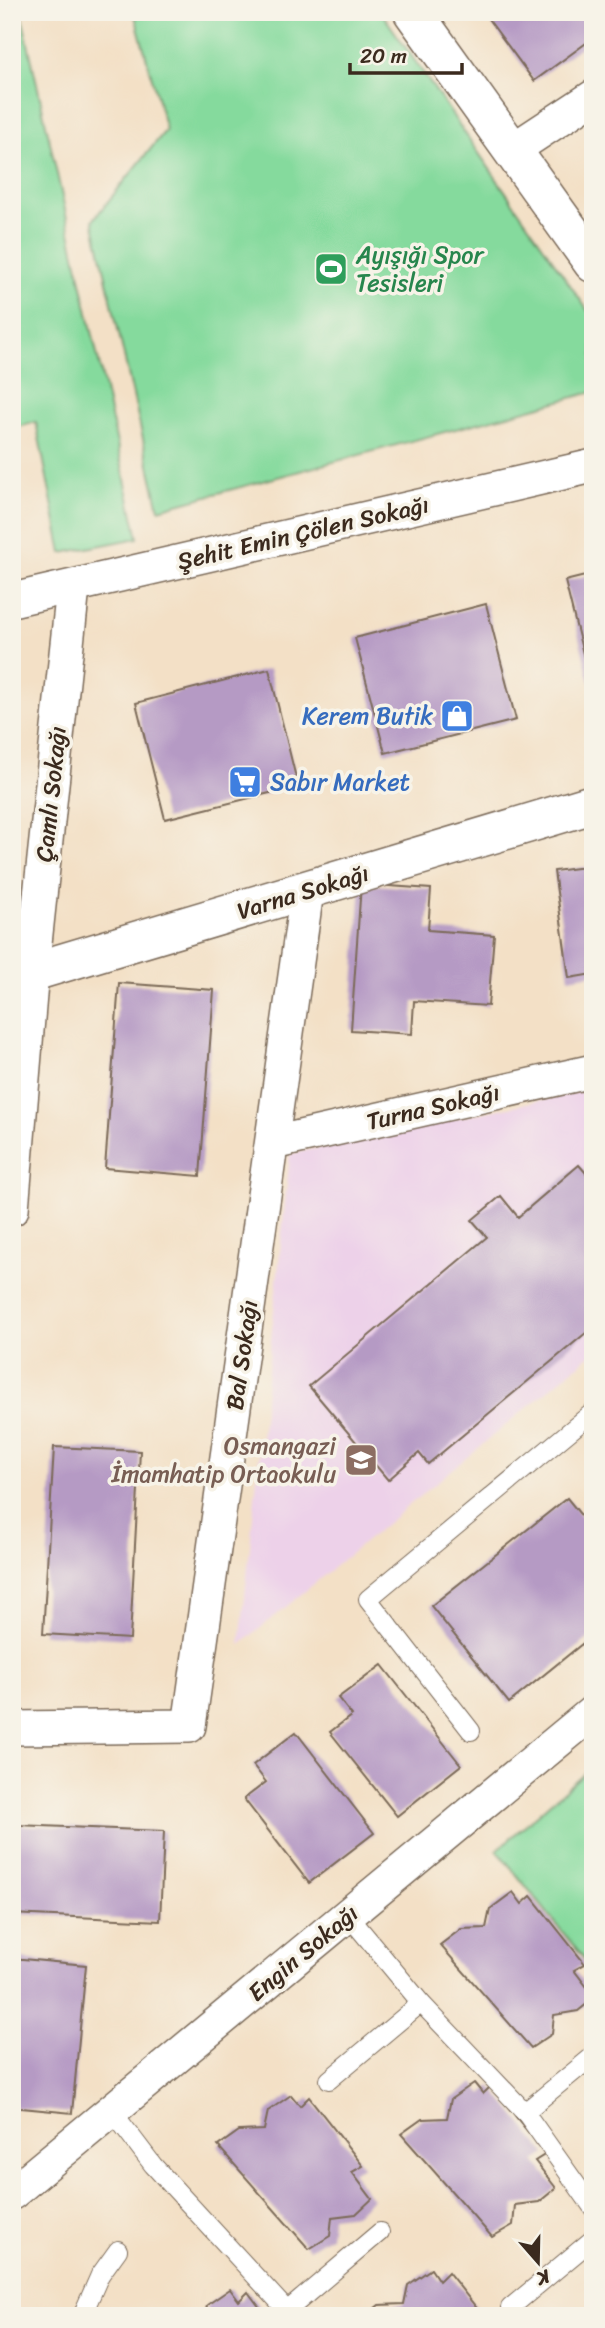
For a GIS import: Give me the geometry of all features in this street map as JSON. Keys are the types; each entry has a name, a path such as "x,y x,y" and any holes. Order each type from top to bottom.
{"street":[{"path":"414,12 593,263"},
{"path":"514,149 593,97"},
{"name":"Şehit Emin Çölen Sokağı","path":"12,600 593,466"},
{"name":"Çamlı Sokağı","path":"12,1209 22,975 73,588"},
{"name":"Varna Sokağı","path":"22,975 593,804"},
{"name":"Bal Sokağı","path":"12,1728 189,1726 307,891"},
{"name":"Turna Sokağı","path":"273,1143 593,1071"},
{"name":"Engin Sokağı","path":"12,2193 593,1712"}],"lane":[{"path":"471,1731 368,1599 593,1412"},
{"path":"348,1915 421,2003 525,2112 593,2208"},
{"path":"329,2080 421,2003"},
{"path":"525,2112 593,2056"},
{"path":"112,2111 153,2165 290,2313 380,2232"},
{"path":"510,2308 593,2239"},
{"path":"87,2316 85,2309 117,2250"}],"shaded area":[{"name":"Osmangazi İmamhatip Ortaokulu","path":"593,1089 593,1353 240,1645 290,1154"}],"green space":[{"path":"21,12 138,538 62,553 36,422 12,429 12,17"},
{"name":"Ayışığı Spor Tesisleri","path":"134,12 381,12 593,318 593,392 159,509 93,220 166,130"},
{"path":"593,1765 593,1970 497,1850"}],"building":[{"path":"483,12 593,12 593,38 534,81"},
{"path":"593,574 593,690 592,690 565,581"},
{"path":"486,604 516,720 385,753 355,638"},
{"path":"269,669 298,786 165,819 136,703"},
{"path":"593,866 593,974 569,978 554,871"},
{"path":"361,884 431,889 428,930 494,935 488,1006 414,1001 412,1034 351,1030"},
{"path":"119,983 214,990 200,1176 105,1168"},
{"path":"579,1165 593,1181 593,1327 428,1464 419,1453 388,1480 309,1386 487,1237 472,1220 501,1196 518,1217"},
{"path":"54,1447 140,1451 130,1639 43,1634"},
{"path":"567,1498 593,1530 593,1635 509,1703 431,1606"},
{"path":"382,1665 461,1765 397,1816 330,1732 352,1715 338,1698"},
{"path":"296,1732 374,1833 309,1883 244,1799 266,1782 253,1765"},
{"path":"17,1825 164,1831 160,1921 12,1914"},
{"path":"513,1892 522,1904 531,1896 585,1964 574,1970 593,1995 593,1999 578,2011 554,2015 552,2034 531,2048 440,1945 461,1929 486,1928 490,1909"},
{"path":"12,1958 86,1965 72,2113 12,2107"},
{"path":"474,2083 483,2094 491,2086 546,2154 535,2161 556,2188 539,2202 515,2205 513,2225 492,2237 401,2134 422,2119 447,2118 451,2099"},
{"path":"291,2095 300,2106 309,2097 363,2166 352,2172 372,2199 356,2214 332,2217 330,2236 309,2249 218,2146 239,2131 264,2130 268,2111"},
{"path":"431,2269 439,2281 448,2272 483,2316 365,2316 379,2305 404,2304 408,2285"},
{"path":"230,2289 239,2301 248,2292 266,2316 205,2316 207,2305"}],"place":[{"name":"Ayışığı Spor Tesisleri","path":"331,269"},
{"name":"Kerem Butik","path":"457,716"},
{"name":"Sabır Market","path":"245,782"},
{"name":"Osmangazi İmamhatip Ortaokulu","path":"361,1460"}]}
